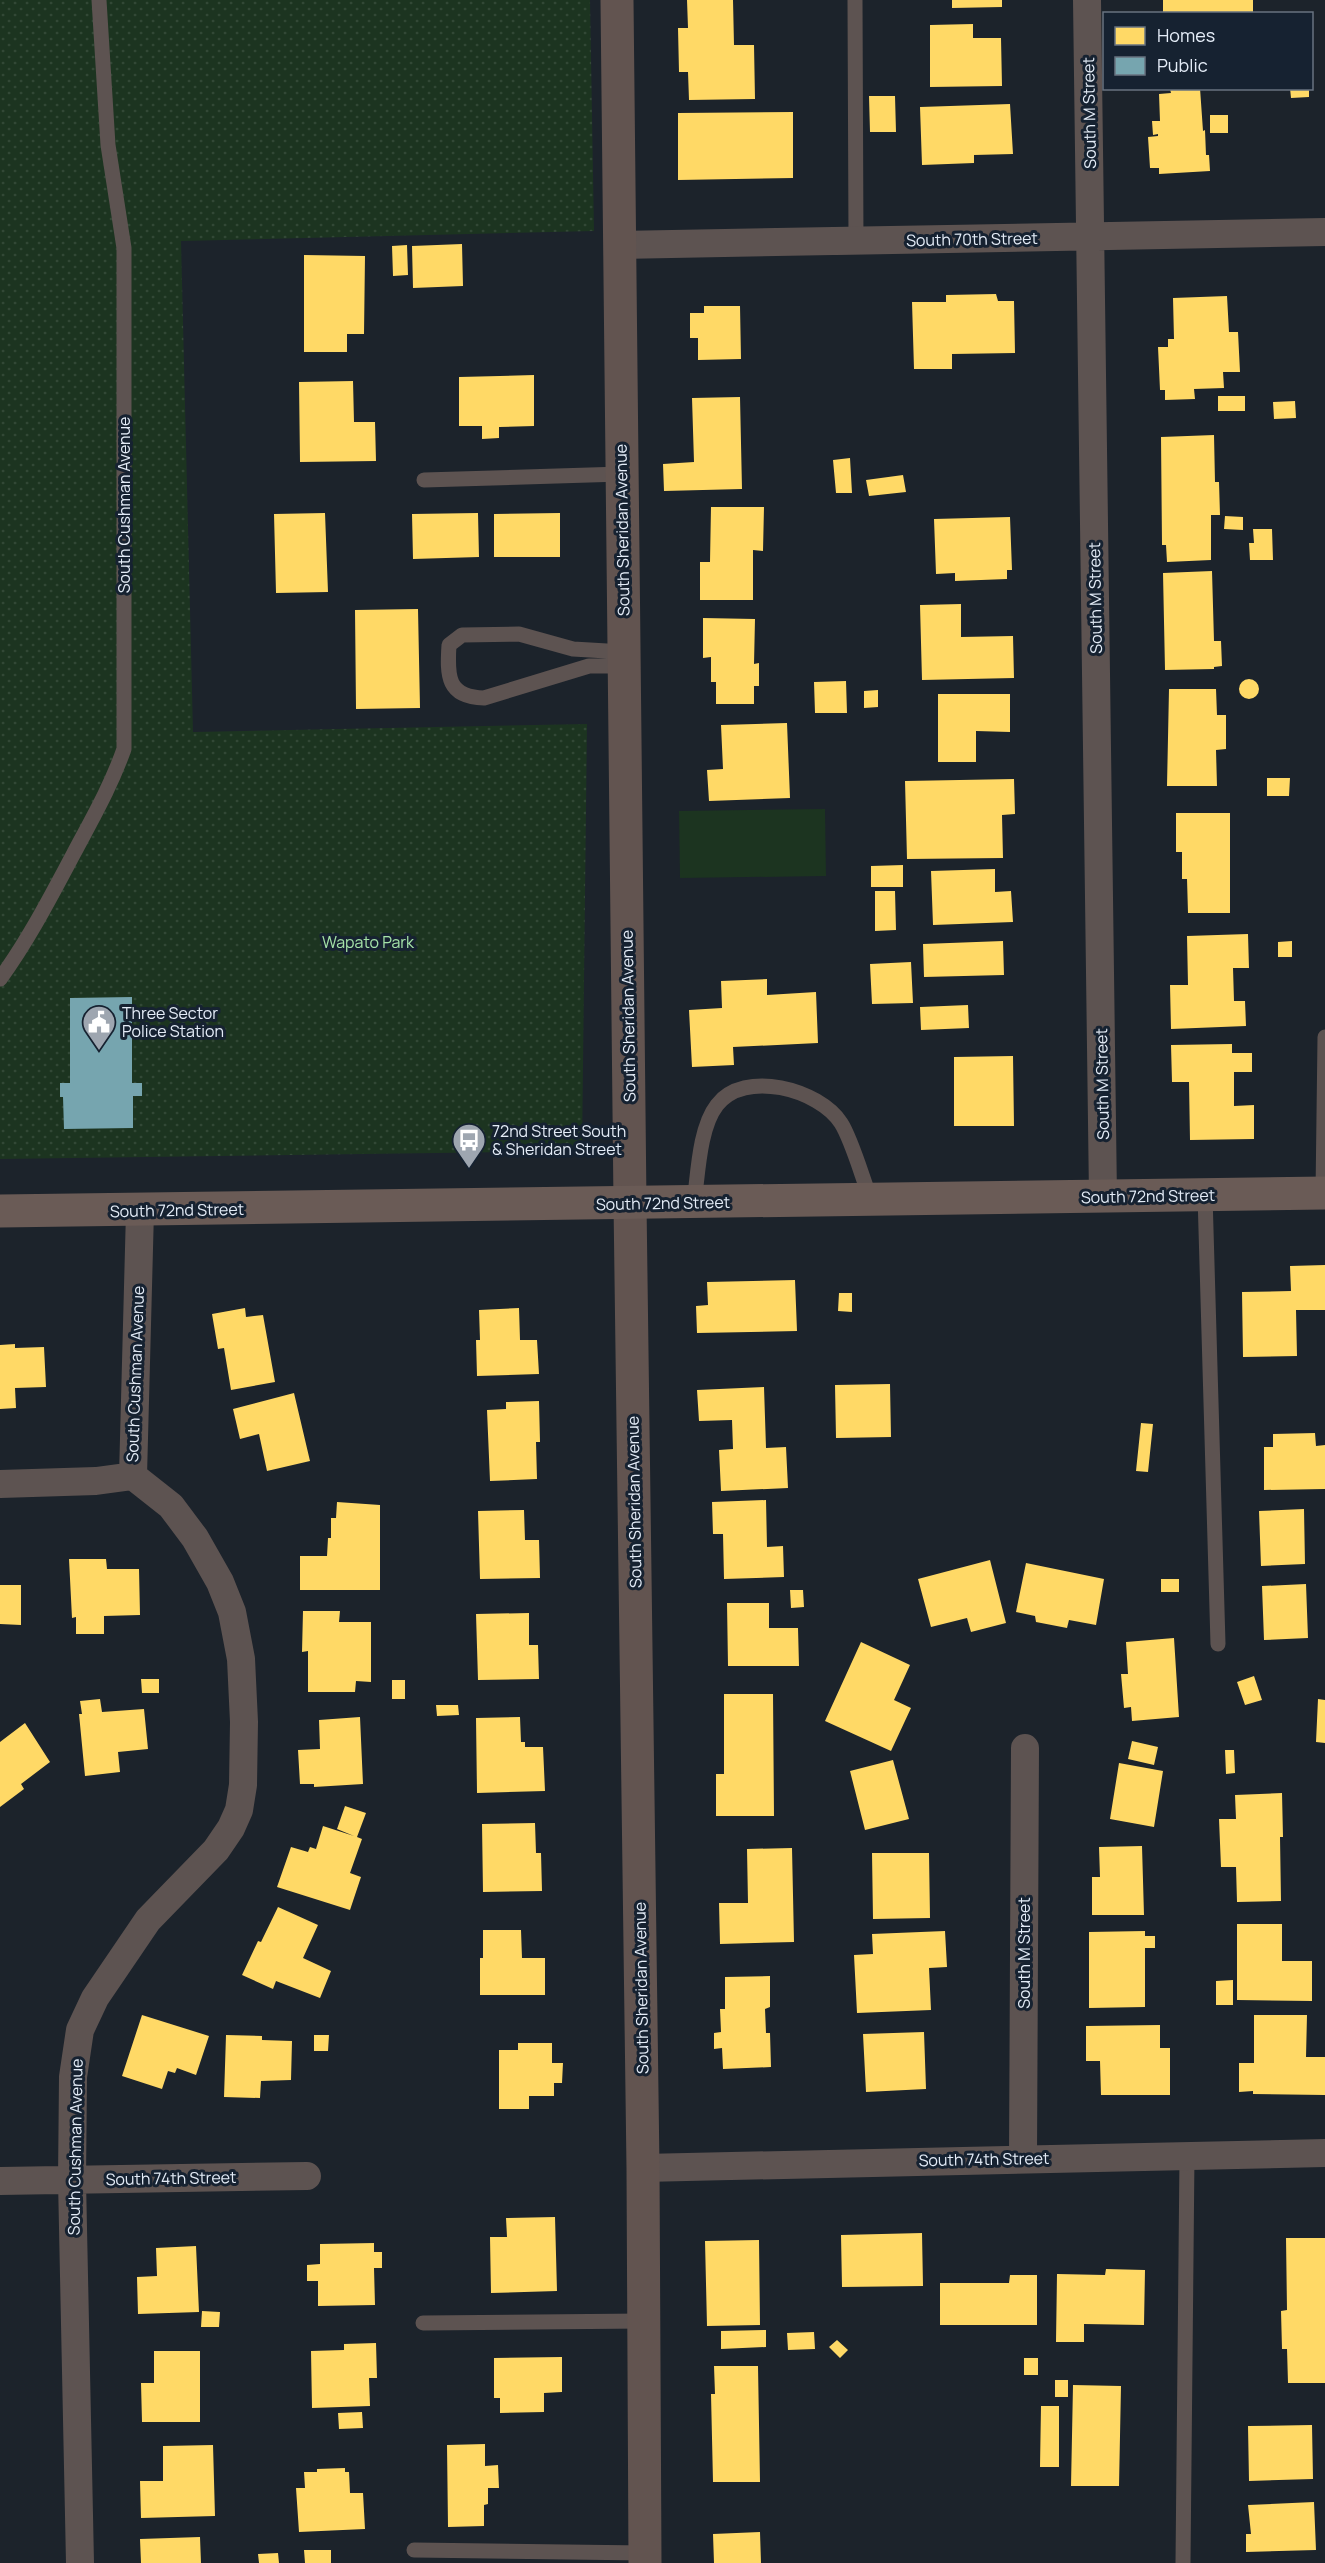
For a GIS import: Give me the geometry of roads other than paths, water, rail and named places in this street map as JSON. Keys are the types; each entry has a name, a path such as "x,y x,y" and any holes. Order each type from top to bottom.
{"main road":[{"name":"South 72nd Street","path":"0,1211 140,1211 1324,1193"}],"street":[{"name":"South Sheridan Avenue","path":"617,0 643,2168 645,2558"},
{"name":"South M Street","path":"1088,0 1103,1197"},
{"name":"South 70th Street","path":"619,245 1325,232"},
{"name":"South Cushman Avenue","path":"80,2563 72,2180 73,2077 80,2031 95,1998 148,1920 216,1850 231,1828 239,1810 243,1785 244,1722 241,1659 232,1612 220,1582 195,1538 171,1506 133,1476 140,1211"},
{"path":"0,1484 96,1481 133,1476"},
{"name":"South M Street","path":"1023,2158 1025,1748"},
{"name":"South 74th Street","path":"643,2168 1325,2153"},
{"name":"South 74th Street","path":"0,2181 307,2176"}],"lane":[{"name":"South Cushman Avenue","path":"0,979 32,932 113,780 124,749 124,248 108,145 99,0"},
{"path":"855,0 856,242"},
{"path":"424,480 622,474"},
{"path":"476,633 519,634 573,649 624,659 589,666 484,698 470,698 458,693 451,682 448,664 449,645 462,635 476,633"},
{"path":"1324,1193 1325,1037"},
{"path":"694,1203 704,1137 713,1112 717,1105 732,1092 756,1086 782,1088 801,1093 820,1104 841,1123 871,1200"},
{"path":"1205,1195 1218,1644"},
{"path":"1183,2563 1187,2155"},
{"path":"423,2323 643,2321"},
{"name":"South Sheridan Avenue","path":"414,2550 645,2558"}],"place":[{"name":"Three Sector Police Station","path":"99,1051"},
{"name":"72nd Street South & Sheridan Street","path":"469,1169"}],"park label":[{"name":"Wapato Park","path":"368,942"}]}
